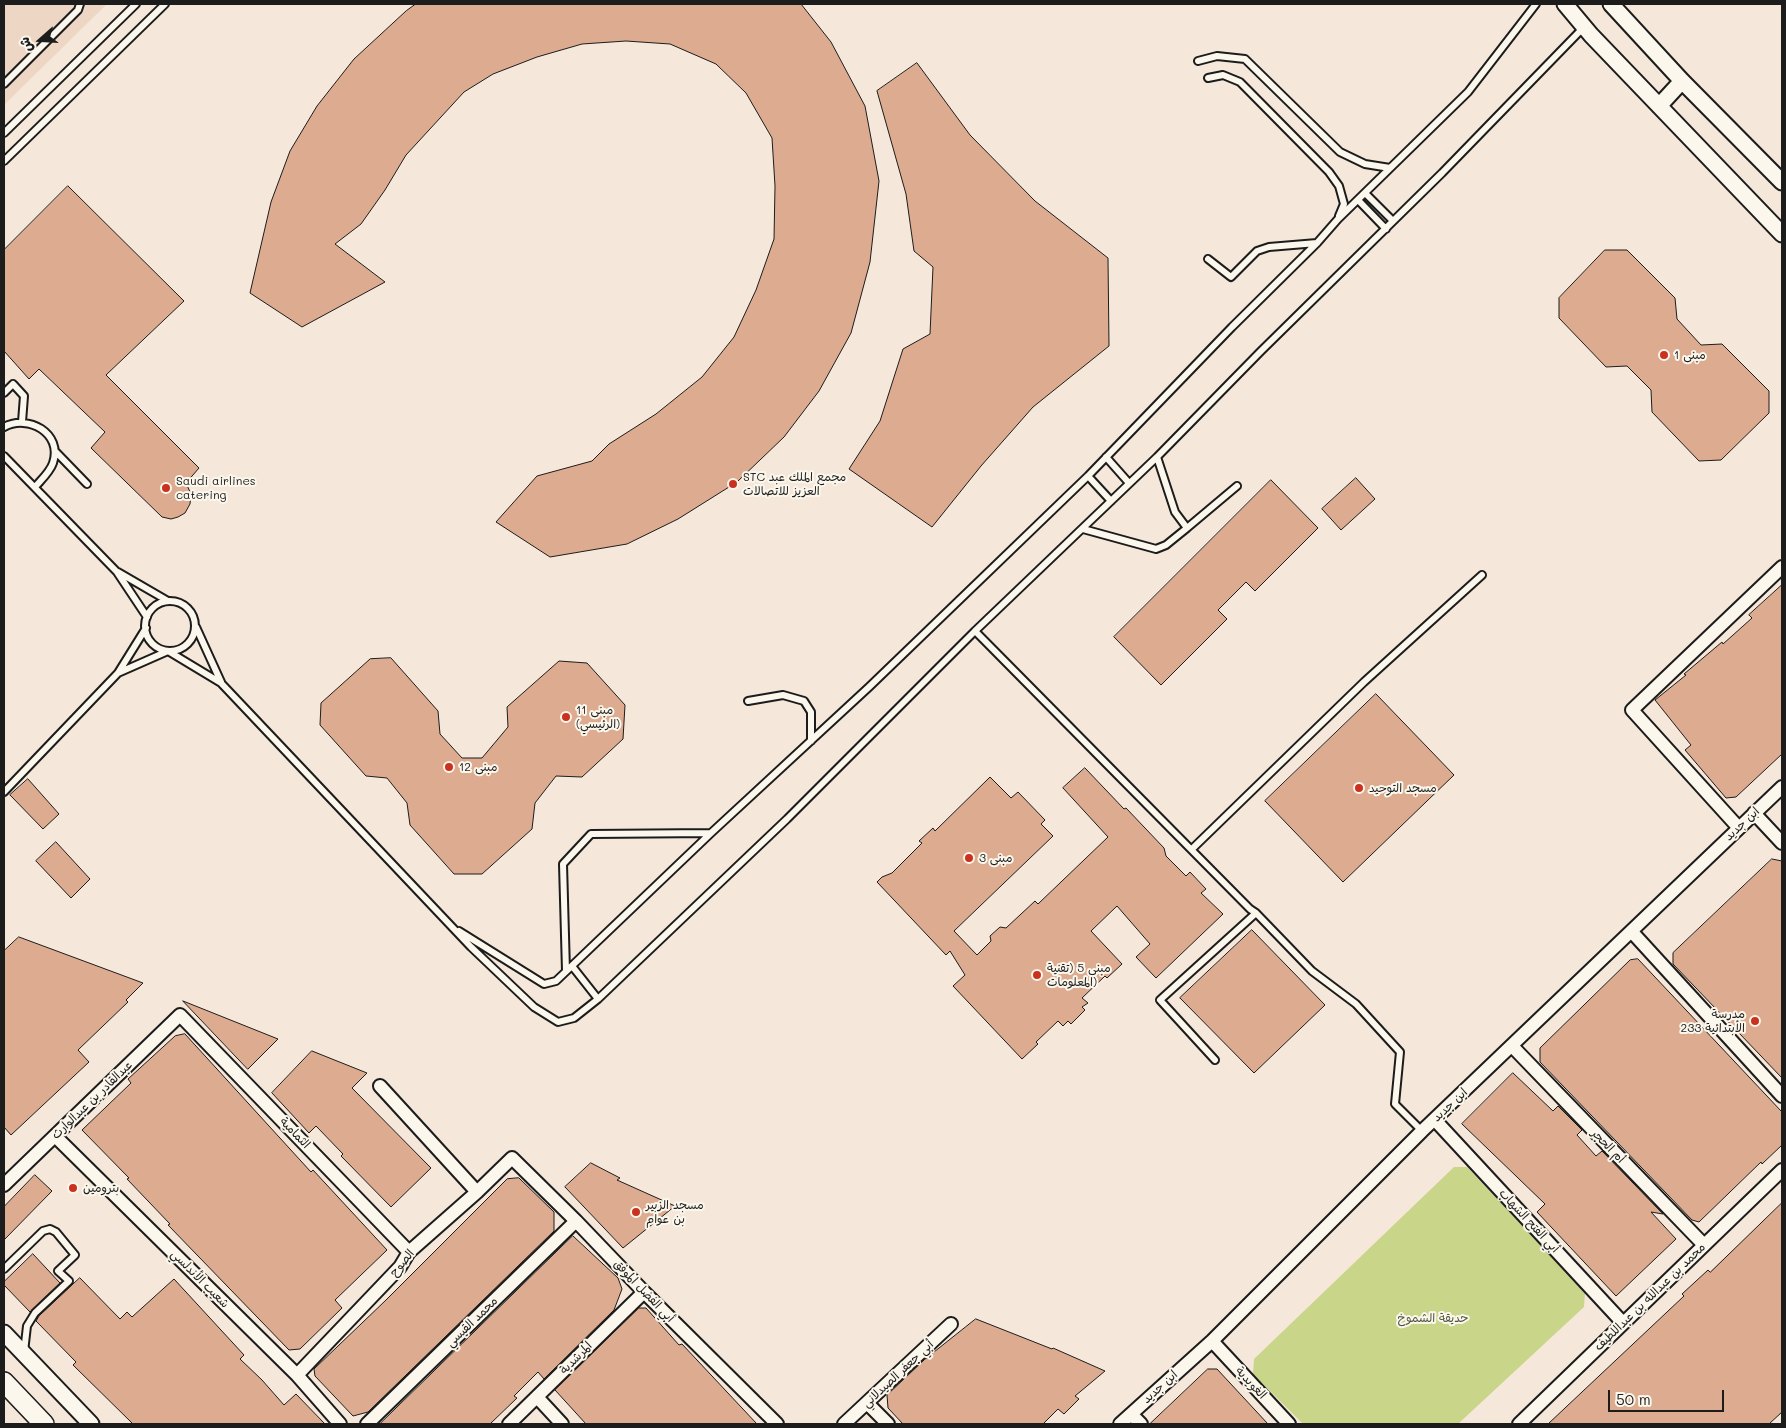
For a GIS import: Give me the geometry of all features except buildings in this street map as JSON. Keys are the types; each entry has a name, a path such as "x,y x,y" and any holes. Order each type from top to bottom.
{"main road":[{"path":"4,1382 44,1424"}],"street":[{"path":"1565,4 1659,106 1782,234"},
{"path":"1616,6 1682,81 1782,182"},
{"path":"1659,106 1682,81"},
{"path":"1738,827 1632,710 1782,567"},
{"name":"ابن جديد","path":"1120,1424 1212,1341 1422,1131 1782,787"},
{"path":"1754,813 1782,843"},
{"path":"1632,932 1782,1096"},
{"name":"عبدالقادر بن عبدالوارث","path":"4,1186 180,1014"},
{"name":"الثمامية","path":"180,1014 409,1252"},
{"name":"أم الحجر","path":"1512,1046 1704,1245"},
{"path":"380,1086 477,1192"},
{"name":"أبي الفتح الشهاب","path":"1435,1120 1623,1323"},
{"name":"شعيب الأندلسي","path":"55,1136 297,1375 340,1424"},
{"name":"الصوح","path":"297,1375 400,1267 409,1252 477,1192 512,1158"},
{"name":"أبي الفضل الموفق","path":"512,1158 778,1424"},
{"name":"محمد بن عبدالله بن عبداللطيف","path":"1519,1424 1782,1170"},
{"name":"محمد القيسي","path":"367,1424 576,1220"},
{"name":"المرشدية","path":"509,1424 644,1292"},
{"name":"أبي جعفر الصيدلاني","path":"844,1424 951,1324"},
{"path":"4,1333 91,1424"},
{"name":"الغويدية","path":"1212,1341 1289,1424"},
{"path":"537,1397 562,1424"},
{"path":"867,1403 888,1424"},
{"path":"1131,1414 1141,1424"}],"lane":[{"path":"4,84 78,10 80,4"},
{"path":"4,133 136,4"},
{"path":"4,161 165,4"},
{"path":"450,925 544,984 556,981 1088,476 1232,327 1317,243 1338,219 1468,92 1536,4"},
{"path":"168,601 155,606 147,618 147,635 156,646 168,651 221,683 471,948 534,1007 558,1022 574,1018 598,998 787,819 975,631 1157,457 1393,221 1588,30"},
{"path":"1198,61 1217,56 1245,59 1340,152 1365,164 1390,168"},
{"path":"1208,78 1223,75 1240,82 1329,172 1339,186 1344,204 1338,219"},
{"path":"1365,193 1393,221"},
{"path":"1358,200 1386,229"},
{"path":"1208,259 1231,277 1257,251 1269,247 1317,243"},
{"path":"4,393 13,384 24,396 22,422"},
{"path":"4,427 22,422 33,424 41,429 52,441 55,451 53,464 35,487"},
{"path":"55,451 87,484"},
{"path":"4,456 117,572 147,618"},
{"path":"1106,457 1129,484"},
{"path":"1157,457 1175,512 1187,528"},
{"path":"1088,476 1111,501"},
{"path":"1083,529 1156,549 1166,545 1238,486"},
{"path":"117,572 168,601 184,605 190,610 221,683"},
{"path":"1192,849 1364,682 1482,575"},
{"path":"118,673 168,651 184,647 194,634 196,626"},
{"path":"4,792 118,673 146,628"},
{"path":"975,631 1312,971 1356,1004 1400,1052 1395,1104 1422,1131"},
{"path":"748,701 783,695 804,701 811,712 811,741"},
{"path":"598,998 569,969 563,864 591,834 712,833"},
{"path":"1215,1060 1160,1000 1256,913"},
{"path":"4,1269 44,1231 50,1229 56,1232 75,1255 58,1271 69,1282 34,1314 28,1326 23,1353"}],"shaded area":[{"path":"4,4 107,4 4,105"}],"green space":[{"name":"حديقة الشموخ","path":"1454,1167 1467,1167 1585,1293 1584,1307 1458,1424 1303,1424 1253,1374 1254,1359"}],"place":[{"name":"مبنى 1","path":"1664,355"},
{"name":"STC مجمع الملك عبد العزيز للاتصالات","path":"733,484"},
{"name":"Saudi airlines catering","path":"166,488"},
{"name":"مبنى 11 (الرئيسي)","path":"566,717"},
{"name":"مبنى 12","path":"449,767"},
{"name":"مسجد التوحيد","path":"1359,788"},
{"name":"مبنى 3","path":"969,858"},
{"name":"مبنى 5 (تقنية المعلومات)","path":"1037,975"},
{"name":"مدرسة الأبتدائية 233","path":"1755,1021"},
{"name":"بترومين","path":"73,1188"},
{"name":"مسجد الزبير بن عوام","path":"636,1212"}]}
